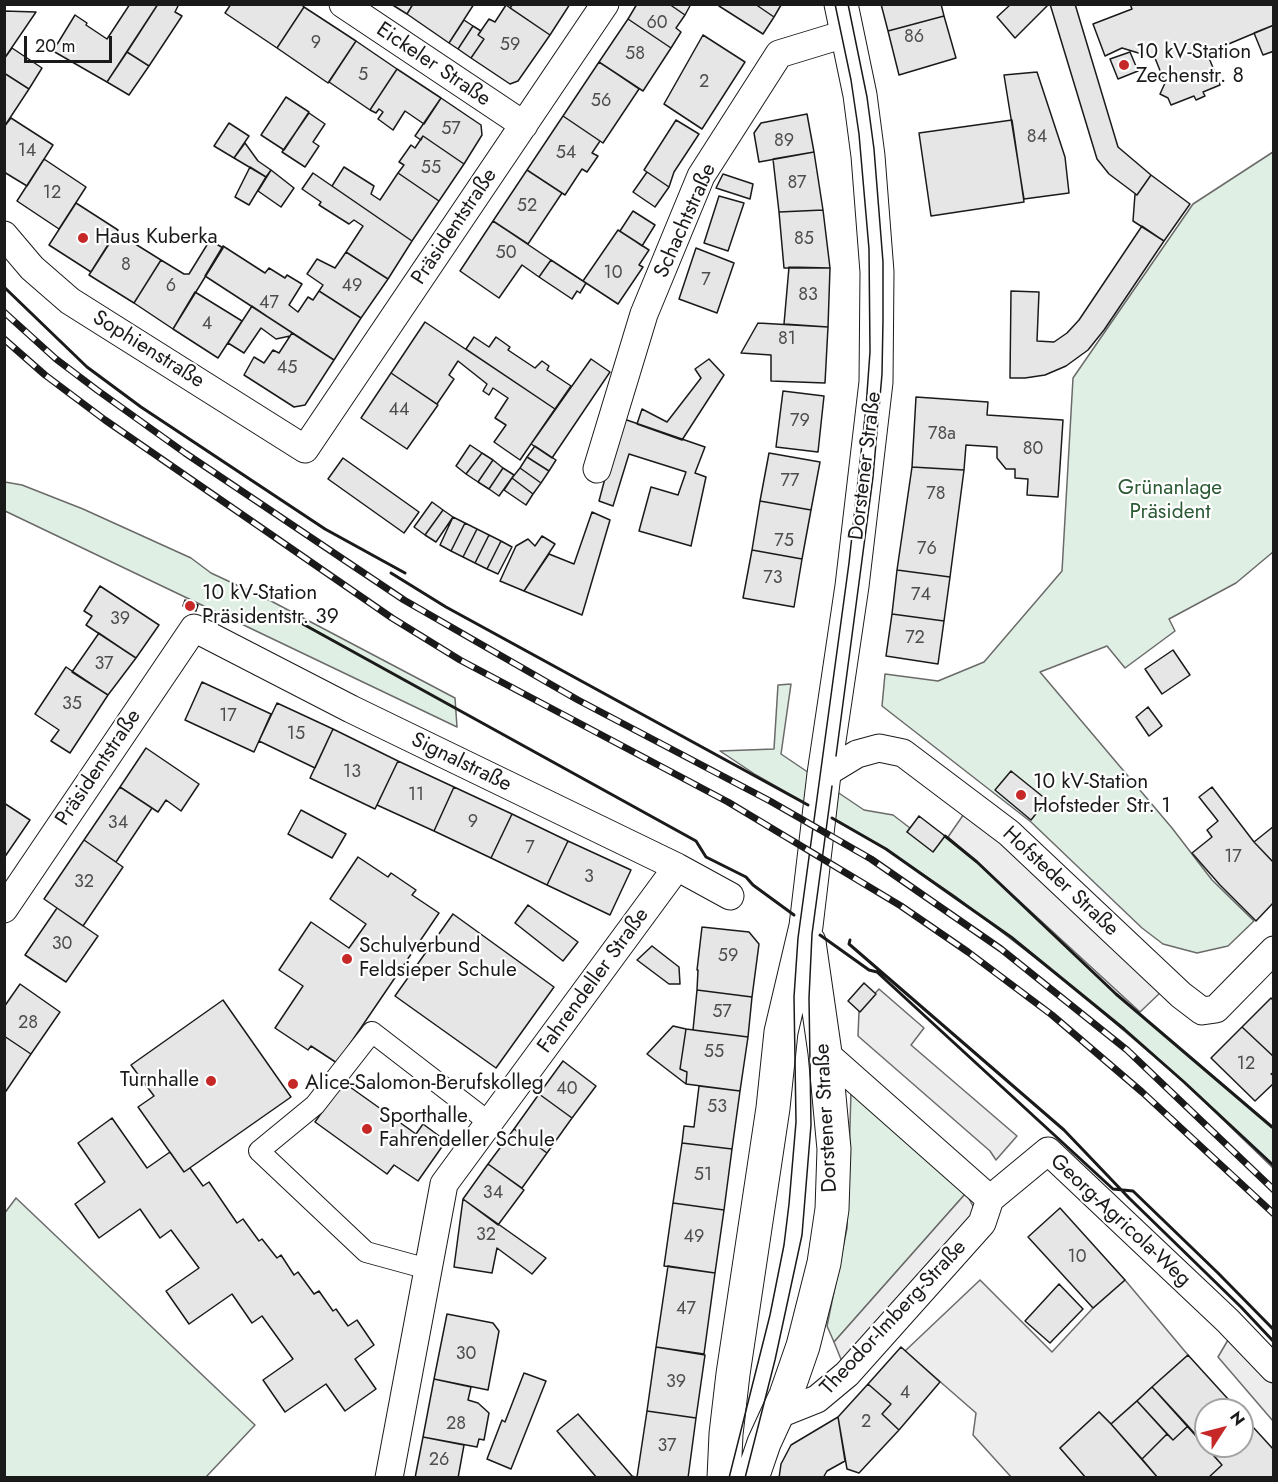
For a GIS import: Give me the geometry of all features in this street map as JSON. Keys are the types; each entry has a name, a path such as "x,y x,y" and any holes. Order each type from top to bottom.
{"main road":[{"name":"Dorstener Straße","path":"724,1478 726,1434 733,1374 773,1107 781,1032 806,926 824,774 848,619 876,382 877,272 874,220 864,116 844,19"},
{"name":"Dorstener Straße","path":"752,1478 791,1383 812,1317 824,1263 832,1209 834,1149 825,1053 806,926"}],"street":[{"name":"Eickeler Straße","path":"343,4 524,124"},
{"name":"Präsidentstraße","path":"305,449 605,4"},
{"name":"Schachtstraße","path":"597,469 644,314 702,176 778,54 844,19"},
{"name":"Sophienstraße","path":"4,235 32,268 70,301 305,449"},
{"name":"Präsidentstraße","path":"4,909 194,628"},
{"name":"Signalstraße","path":"194,628 351,709 677,867 729,896"},
{"name":"Hofsteder Straße","path":"824,774 857,754 879,748 903,753 930,771 1009,833 1181,995 1202,1011 1216,1009 1274,950"},
{"name":"Fahrendeller Straße","path":"389,1478 444,1185 677,867"},
{"path":"428,1269 366,1252 259,1151 315,1105 372,1032 490,1123"},
{"path":"825,1053 990,1199"},
{"name":"Georg-Agricola-Weg","path":"990,1199 1048,1151 1228,1321 1274,1369"},
{"name":"Theodor-Imberg-Straße","path":"777,1415 817,1399 846,1374 982,1223 990,1199"}],"green space":[{"name":"Grünanlage Präsident","path":"1273,152 1273,552 1236,583 1169,619 1175,631 1125,668 1107,646 1040,672 1172,828 1212,880 1254,921 1228,946 1197,953 1163,944 1142,928 1031,822 882,706 885,674 938,681 984,662 1062,571 1073,378 1193,204"},
{"path":"5,482 22,485 83,509 191,558 211,573 271,601 455,698 457,727 5,511"},
{"path":"791,684 781,754 864,810 893,815 910,828 907,832 945,836 977,862 1116,994 1273,1127 1273,1168 1184,1082 1068,983 955,896 886,849 756,775 720,751 774,749 778,685"},
{"path":"851,1091 966,1193 834,1342 827,1326 847,1228"},
{"path":"16,1198 255,1425 206,1477 5,1477 4,1214"}],"shaded area":[{"path":"966,811 1161,992 1140,1012 948,837"},
{"path":"879,989 924,1028 911,1045 1017,1136 996,1160 990,1151 858,1036 859,1011"},
{"path":"966,1193 982,1223 847,1374 834,1342"},
{"path":"980,1280 1052,1352 1093,1308 1125,1280 1188,1355 1111,1424 1099,1412 1060,1448 1086,1477 1012,1478 973,1435 976,1413 905,1351"},
{"path":"1228,1340 1273,1369 1273,1421 1254,1398 1218,1357"}],"building":[{"path":"130,4 158,4 107,82 53,51 75,15 107,39"},
{"path":"158,4 179,4 175,12 182,16 149,66 127,52"},
{"path":"231,4 301,4 304,7 277,48 225,13"},
{"path":"391,4 413,4 407,14"},
{"path":"413,4 474,4 449,43 407,14"},
{"path":"513,4 570,4 550,35 510,8"},
{"path":"637,4 669,4 685,15 676,28 681,32 671,48 628,19"},
{"path":"669,4 691,4 685,15"},
{"path":"720,4 755,4 774,17 763,34 719,6"},
{"path":"755,4 781,4 781,5 774,17"},
{"path":"881,4 941,4 944,16 888,31"},
{"path":"1011,4 1049,4 1015,38 997,17"},
{"path":"1050,4 1075,4 1118,147 1151,175 1137,195 1109,174 1097,159"},
{"path":"1130,4 1274,4 1274,25 1207,53 1220,85 1203,92 1205,96 1196,100 1194,96 1171,105 1168,98 1160,94 1165,83 1155,58 1122,48 1105,56 1093,24 1132,9"},
{"path":"506,5 550,35 518,81 510,84 471,58 484,39 478,35 489,19 495,22"},
{"path":"304,7 356,41 328,83 277,48"},
{"path":"4,11 36,12 4,59"},
{"path":"944,16 956,58 899,75 888,31"},
{"path":"628,19 671,48 643,91 599,62"},
{"path":"464,20 473,26 458,49 449,43"},
{"path":"1274,25 1274,51 1263,55 1254,33"},
{"path":"473,26 481,31 478,35 484,39 471,58 458,49"},
{"path":"703,35 745,62 702,129 664,104"},
{"path":"356,41 397,69 370,110 329,82"},
{"path":"12,48 42,68 29,89 4,73 4,59"},
{"path":"127,52 149,66 129,95 107,82"},
{"name":"10 kV-Station Zechenstr. 8","path":"1130,52 1138,71 1118,79 1110,59"},
{"path":"599,62 639,89 603,143 563,116"},
{"path":"397,69 441,98 424,124 405,111 393,130 378,119 383,112 379,109 376,113 370,110"},
{"path":"1037,72 1065,157 1069,193 1024,199 1004,75"},
{"path":"4,73 29,89 4,127"},
{"path":"286,97 309,112 284,150 261,135"},
{"path":"441,98 481,125 482,135 464,164 423,136 421,140 415,136"},
{"path":"309,113 325,124 313,142 319,146 305,167 282,152"},
{"path":"807,114 814,152 759,162 754,133 761,123"},
{"path":"563,116 600,141 592,153 598,156 587,172 582,169 565,195 527,170"},
{"path":"11,118 53,145 27,186 4,172 4,127"},
{"path":"676,120 699,134 674,172 669,187 644,170"},
{"path":"1012,120 1024,202 931,216 919,133"},
{"path":"229,123 249,136 234,158 214,146"},
{"path":"423,136 464,164 439,201 398,173 404,165 399,162 411,145 415,148"},
{"path":"245,143 258,161 271,170 266,177 234,158"},
{"path":"814,152 823,210 779,212 773,159"},
{"path":"44,159 86,187 59,229 17,201"},
{"path":"250,167 266,177 249,205 235,197"},
{"path":"344,167 374,186 371,194 380,200 398,173 439,201 412,241 332,186"},
{"path":"271,170 294,188 281,207 258,191"},
{"path":"527,170 562,193 528,244 493,221"},
{"path":"647,172 669,187 655,207 633,192"},
{"path":"313,173 412,241 388,279 346,252 363,226 354,220 349,224 319,205 321,202 302,189"},
{"path":"723,174 753,184 750,199 716,188"},
{"path":"1151,175 1190,204 1164,241 1133,221 1135,194 1137,195"},
{"path":"719,196 744,203 728,251 704,243"},
{"name":"Haus Kuberka","path":"76,203 118,230 91,272 49,245"},
{"path":"823,210 830,268 784,268 779,212"},
{"path":"633,211 655,225 642,246 620,231"},
{"path":"493,221 551,260 539,277 522,265 499,298 460,271"},
{"path":"1142,226 1164,241 1088,350 1066,366 1045,375 1010,378 1011,291 1039,292 1037,341 1054,342 1067,333 1079,320"},
{"path":"618,230 649,250 639,265 643,267 618,304 583,281"},
{"path":"116,232 161,260 134,303 89,275"},
{"path":"210,240 223,248 173,329 134,303 161,260 184,274 189,274"},
{"path":"223,246 265,273 269,268 285,278 287,275 302,284 289,305 298,312 308,297 313,300 319,291 361,318 334,360 205,276"},
{"path":"696,248 734,263 717,313 679,299"},
{"path":"346,252 388,279 361,318 319,291 323,285 307,274 317,259 335,268"},
{"path":"551,260 586,283 580,293 577,291 572,299 539,277"},
{"path":"789,267 830,268 828,327 784,324"},
{"path":"195,292 242,321 218,358 173,329"},
{"path":"252,306 292,333 290,336 276,339 261,328 244,353 228,343"},
{"path":"425,322 555,409 520,460 494,442 506,425 495,418 508,398 493,388 489,395 483,391 487,384 458,361 449,375 454,379 437,404 391,373"},
{"path":"758,323 828,327 825,383 771,381 771,355 741,353"},
{"path":"292,333 334,360 305,405 294,407 244,375 254,357 264,363 273,350 279,353"},
{"path":"474,337 489,347 496,337 510,347 508,350 535,368 542,361 549,366 547,370 571,386 555,409 466,349"},
{"path":"591,359 610,372 552,458 531,444"},
{"path":"709,359 724,375 682,440 637,424 642,409 667,422 701,378 695,369"},
{"path":"391,373 438,405 407,449 361,418"},
{"path":"783,391 824,396 818,452 776,447"},
{"path":"916,397 988,402 987,415 1063,420 1058,497 1027,495 1028,479 1015,478 1015,469 1006,469 997,458 997,447 966,445 964,470 912,467"},
{"path":"621,418 705,447 695,473 706,477 691,546 639,531 651,487 678,495 686,472 629,454 613,506 599,501"},
{"path":"470,445 482,453 466,474 456,466"},
{"path":"535,446 556,460 549,471 527,457"},
{"path":"482,453 493,460 478,482 466,474"},
{"path":"769,453 820,462 811,510 760,501"},
{"path":"527,457 549,471 541,483 520,468"},
{"path":"343,458 419,512 404,533 328,479"},
{"path":"493,460 503,468 489,489 478,482"},
{"path":"912,467 964,470 950,577 897,570"},
{"path":"503,468 514,475 499,496 489,489"},
{"path":"520,468 541,483 533,494 512,478"},
{"path":"512,478 533,494 526,505 504,490"},
{"path":"760,501 811,510 802,559 752,550"},
{"path":"432,502 443,510 425,535 414,527"},
{"path":"443,510 453,517 436,542 425,535"},
{"path":"592,512 610,520 582,615 524,591 549,554 574,564"},
{"path":"453,517 465,523 451,551 440,545"},
{"path":"465,523 477,529 463,557 451,551"},
{"path":"477,529 489,535 475,563 463,557"},
{"path":"489,535 501,541 487,569 475,563"},
{"path":"542,536 555,544 524,591 500,581 516,546 528,539 535,546"},
{"path":"501,541 512,547 498,574 487,569"},
{"path":"752,550 802,559 794,607 743,598"},
{"path":"897,570 950,577 944,621 892,614"},
{"path":"100,586 159,625 136,658 86,625 92,616 84,611"},
{"name":"10 kV-Station Präsidentstr. 39","path":"185,600 198,605 196,611 183,606"},
{"path":"892,614 944,621 938,664 886,656"},
{"path":"99,633 136,658 108,695 72,672"},
{"path":"1173,650 1190,675 1162,694 1145,669"},
{"path":"66,667 108,695 70,753 51,741 59,730 35,714"},
{"path":"202,682 271,714 254,752 185,720"},
{"path":"277,703 333,729 315,768 259,741"},
{"path":"1148,707 1162,726 1149,736 1136,717"},
{"path":"333,729 398,761 375,809 310,778"},
{"path":"146,748 199,784 181,811 166,800 158,812 120,787"},
{"path":"398,761 454,787 434,831 377,805"},
{"name":"10 kV-Station Hofsteder Str. 1","path":"1011,771 1047,800 1031,820 995,790"},
{"path":"120,787 152,808 116,862 84,840"},
{"path":"454,787 512,814 491,858 434,831"},
{"path":"1212,787 1254,842 1274,863 1274,902 1256,921 1192,853 1212,837 1207,830 1218,821 1199,797"},
{"path":"4,803 30,820 4,858"},
{"path":"301,810 346,834 332,858 288,834"},
{"path":"512,814 568,841 547,885 491,858"},
{"path":"919,816 945,836 933,852 907,832"},
{"path":"1274,826 1274,863 1254,842"},
{"path":"84,840 123,867 83,926 44,899"},
{"path":"568,841 631,870 610,915 547,885"},
{"name":"Schulverbund Feldsieper Schule","path":"358,857 388,877 391,873 416,890 412,895 439,913 337,1063 311,1046 308,1050 275,1028 303,986 279,970 311,922 349,948 366,924 330,899"},
{"path":"528,905 578,942 563,961 515,923"},
{"path":"57,908 98,936 66,982 25,955"},
{"path":"453,914 554,987 496,1068 395,996"},
{"path":"702,927 749,932 759,944 752,997 697,990"},
{"path":"652,946 679,967 680,984 669,984 637,960"},
{"path":"864,983 876,994 860,1012 848,1001"},
{"path":"20,984 60,1012 31,1054 4,1036 4,1007"},
{"path":"697,990 752,997 748,1037 693,1030"},
{"path":"1271,998 1274,1001 1274,1057 1242,1027"},
{"name":"Turnhalle","path":"223,1000 291,1097 184,1172 138,1107 154,1096 131,1065"},
{"path":"673,1026 686,1029 680,1069 687,1072 686,1084 647,1054"},
{"path":"1242,1027 1274,1057 1274,1072 1271,1074 1274,1076 1274,1083 1255,1101 1211,1058"},
{"path":"686,1029 748,1037 740,1091 686,1084 687,1072 680,1069"},
{"path":"4,1036 31,1054 4,1094"},
{"path":"563,1061 596,1086 572,1118 539,1094"},
{"name":"Sporthalle Fahrendeller Schule","path":"343,1082 416,1134 423,1124 446,1141 418,1181 394,1165 387,1174 315,1122"},
{"path":"699,1086 740,1091 732,1149 682,1143 684,1126 694,1127"},
{"path":"539,1094 572,1118 547,1153 514,1129"},
{"path":"112,1118 147,1168 170,1152 184,1172 190,1168 203,1186 209,1182 237,1223 243,1219 259,1241 262,1239 277,1258 281,1255 294,1275 298,1272 314,1294 319,1291 333,1311 336,1309 348,1326 357,1320 374,1345 355,1359 376,1389 345,1411 326,1384 285,1412 263,1380 293,1359 262,1316 252,1323 232,1294 189,1324 166,1291 199,1268 171,1230 160,1238 140,1209 99,1238 75,1204 105,1182 78,1143"},
{"path":"514,1129 547,1153 522,1188 488,1164"},
{"path":"682,1143 732,1149 724,1210 673,1203"},
{"path":"488,1164 524,1190 498,1225 463,1199"},
{"path":"463,1199 546,1258 532,1274 497,1248 492,1273 454,1267"},
{"path":"673,1203 724,1210 715,1273 664,1266"},
{"path":"1060,1208 1125,1280 1093,1308 1028,1237"},
{"path":"668,1266 715,1273 704,1354 656,1347"},
{"path":"1059,1284 1083,1309 1050,1343 1025,1321"},
{"path":"447,1314 493,1323 499,1331 488,1390 434,1379"},
{"path":"656,1347 705,1355 696,1418 647,1411"},
{"path":"901,1347 940,1382 899,1430 882,1414 891,1404 868,1384"},
{"path":"1188,1355 1227,1398 1194,1398 1194,1434 1152,1387"},
{"path":"524,1373 546,1381 511,1469 487,1459 502,1420 505,1422"},
{"path":"434,1379 471,1387 468,1400 478,1403 489,1413 484,1440 479,1439 477,1447 423,1437"},
{"path":"868,1384 891,1404 882,1414 899,1430 859,1473 847,1469 838,1417"},
{"path":"1152,1387 1188,1426 1173,1440 1137,1401"},
{"path":"1137,1401 1167,1434 1142,1459 1111,1424"},
{"path":"647,1411 696,1418 688,1478 637,1477"},
{"path":"1099,1412 1158,1478 1086,1478 1060,1448"},
{"path":"578,1414 632,1476 637,1478 597,1478 557,1431"},
{"path":"838,1417 845,1461 827,1471 823,1478 779,1478 781,1464 791,1445"},
{"path":"1188,1426 1194,1433 1194,1458 1216,1458 1222,1465 1208,1478 1158,1478 1142,1459 1167,1434 1173,1440"},
{"path":"1254,1428 1274,1450 1274,1478 1208,1478 1222,1465 1216,1458 1254,1458"},
{"path":"423,1437 464,1445 458,1478 415,1478"}],"tram line":[{"path":"729,1478 770,1315 784,1245 796,1122 794,997 798,938 849,563 870,352 869,249 859,134 851,80 835,4"},
{"path":"836,756 873,477 882,374 883,320 883,262 874,149 867,97 848,4"},
{"path":"745,1478 775,1360 802,1235 811,1125 809,998 812,934 832,786"}],"railway":[{"path":"4,312 56,359 97,390 185,453 404,600 578,700 770,801 871,859 1001,949 1127,1050 1274,1190"},
{"path":"4,339 45,375 105,420 392,618 460,660 728,802 901,906 968,952 1052,1015 1142,1092 1274,1214"}],"wall":[{"path":"4,287 87,367 141,407 325,529 405,573"},
{"path":"391,573 446,607 808,805"},
{"path":"283,613 696,841 706,857 746,877 753,885 794,915"},
{"path":"832,818 886,849 1011,937 1124,1029 1274,1166"},
{"path":"945,836 977,862 1116,994 1272,1127"},
{"path":"820,935 869,970 877,972 1113,1189 1133,1191 1274,1330"},
{"path":"850,940 849,944 1064,1130 1274,1342"}],"place":[{"name":"10 kV-Station Zechenstr. 8","path":"1124,65"},
{"name":"Haus Kuberka","path":"83,238"},
{"name":"10 kV-Station Präsidentstr. 39","path":"190,606"},
{"name":"10 kV-Station Hofsteder Str. 1","path":"1021,795"},
{"name":"Schulverbund Feldsieper Schule","path":"347,959"},
{"name":"Turnhalle","path":"211,1081"},
{"name":"Alice-Salomon-Berufskolleg","path":"293,1084"},
{"name":"Sporthalle Fahrendeller Schule","path":"367,1129"}]}
